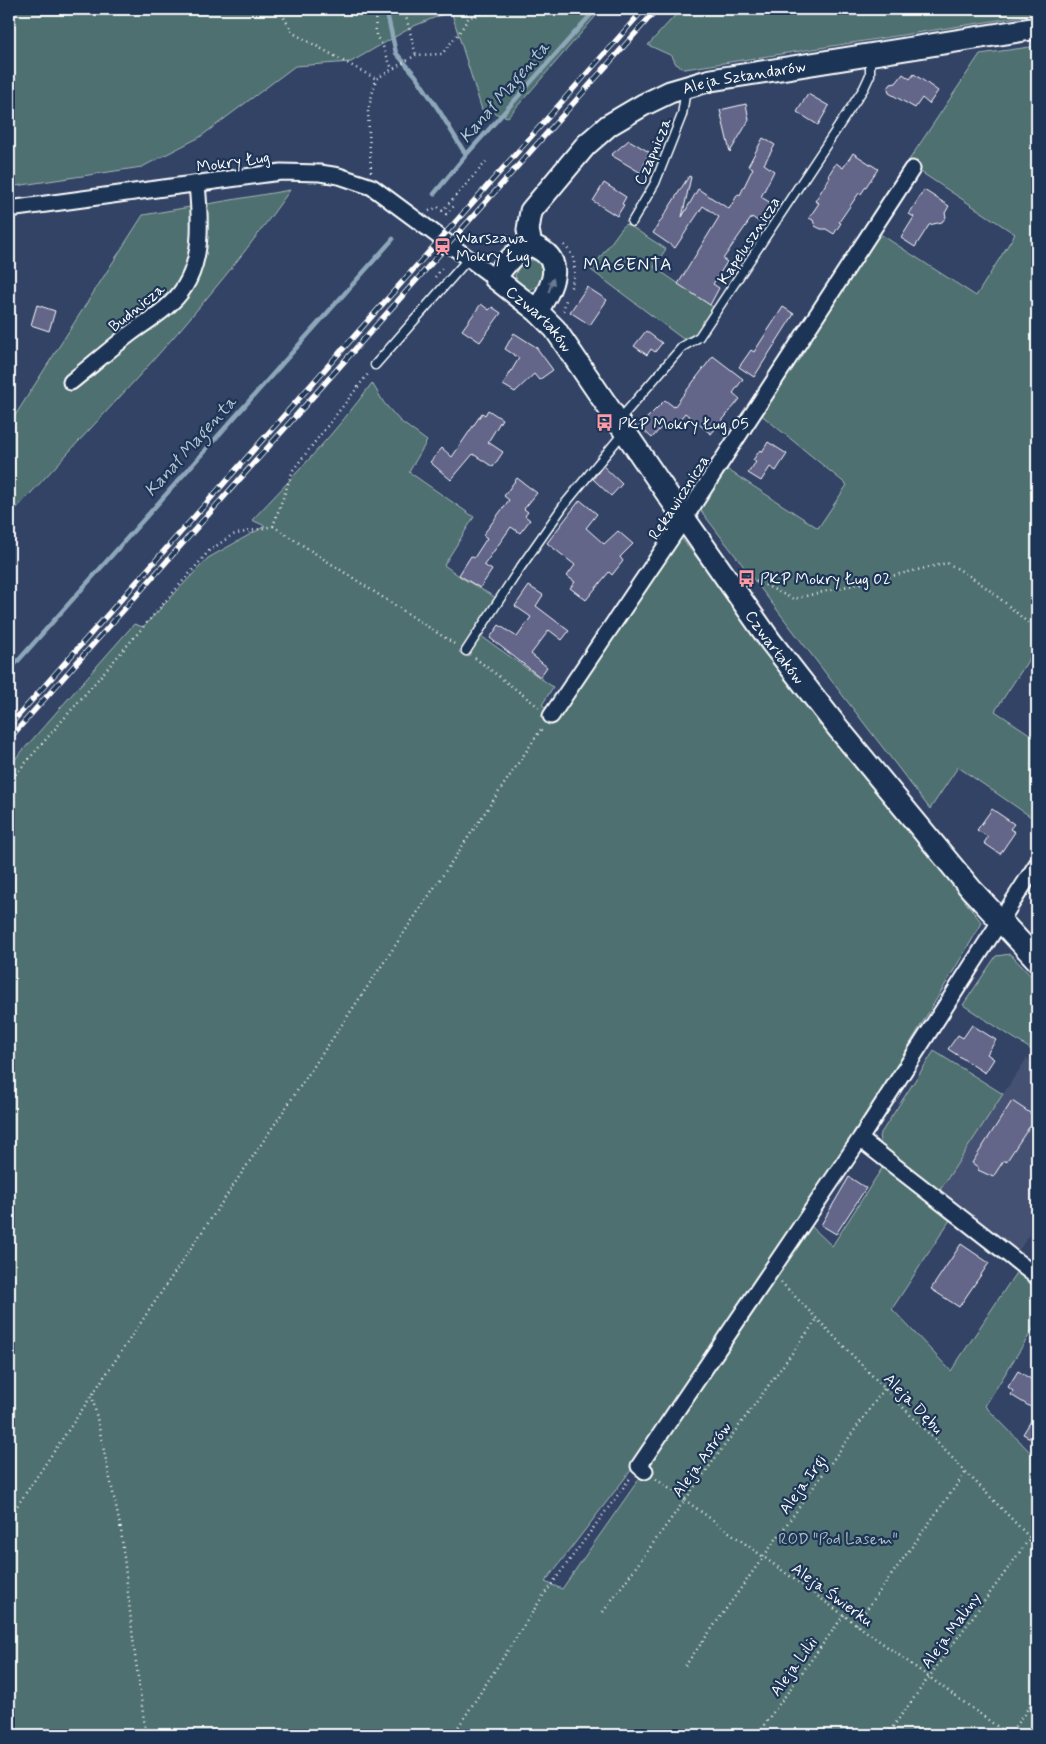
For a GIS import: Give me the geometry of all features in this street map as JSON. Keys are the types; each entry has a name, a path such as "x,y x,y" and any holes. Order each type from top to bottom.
{"street":[{"name":"Aleja Sztandarów","path":"531,244 528,230 531,211 586,145 609,125 643,105 687,87 712,80 1037,28"},
{"name":"Rękawicznicza","path":"551,716 684,519 912,169"},
{"name":"Mokry Ług","path":"9,209 261,174 298,171 339,176 372,187 445,240"},
{"name":"Budnicza","path":"71,382 130,334 170,305 188,281 197,255 200,212 197,184"},
{"name":"Czwartaków","path":"445,240 537,311 555,329 684,519 771,642 838,728 1000,921 1037,960"},
{"path":"495,278 510,257 516,252 531,244 541,248 549,256 553,266 552,284 537,311"},
{"path":"642,1468 773,1273 1037,864"},
{"path":"860,1139 1037,1277"}],"lane":[{"name":"Kapelusznicza","path":"466,651 518,571 622,426 682,347 699,337 725,301 864,88 870,75 870,55"},
{"name":"Czapnicza","path":"632,222 655,183 662,166 682,115 687,87"},
{"path":"375,365 469,258"}],"path":[{"path":"279,9 293,33 376,79"},
{"path":"376,9 376,36 382,44 392,69"},
{"path":"404,9 416,55"},
{"path":"372,187 368,111 376,79 416,55 442,54 469,17 500,9"},
{"path":"442,211 487,161 489,162"},
{"path":"434,218 427,212 438,206 446,214 456,204"},
{"path":"494,248 512,229"},
{"path":"559,240 572,252 576,265 574,280 564,303"},
{"path":"434,277 438,273"},
{"path":"273,526 293,470 375,365"},
{"path":"9,782 208,551 232,534 273,526 466,651 551,716 9,1518"},
{"path":"746,576 793,599 947,563 968,574 1012,608 1037,631"},
{"name":"Aleja Dębu","path":"773,1273 1037,1545"},
{"name":"Aleja Astrów","path":"603,1612 817,1319"},
{"name":"Aleja Irgi","path":"685,1666 884,1389"},
{"path":"92,1395 121,1530 146,1735"},
{"path":"453,1735 542,1596 642,1468"},
{"name":"Aleja Świerku","path":"642,1468 1009,1735"},
{"path":"856,1624 966,1472"},
{"name":"Aleja Maliny","path":"887,1735 1030,1538"},
{"name":"Aleja Lilii","path":"760,1729 844,1615"},
{"path":"1009,1735 1037,1696"}],"shaded area":[{"path":"1027,1058 1037,1069 1037,1222 1016,1255 938,1193"}],"green space":[{"path":"9,9 602,9 508,117 482,110 451,11 414,26 351,62 295,66 200,137 142,167 9,187"},
{"path":"681,9 1037,9 1037,14 685,69 676,64 672,56 648,45"},
{"path":"1037,46 1037,647 995,711 1037,739 1037,821 958,767 930,809 698,507 725,468 818,528 847,485 759,413 877,232 976,296 1015,234 907,163 980,54"},
{"path":"290,190 247,249 178,332 9,516 9,425 143,215"},
{"path":"627,224 666,249 654,267 716,309 699,332 683,339 591,270 624,225"},
{"path":"530,260 541,263 543,273 539,284 528,290 518,284 515,275 519,267"},
{"name":"ROD \"Pod Lasem\"","path":"372,383 384,403 400,421 427,441 409,472 474,517 444,565 498,599 459,652 468,657 481,636 553,687 542,705 558,715 679,535 982,923 856,1134 635,1465 545,1582 562,1589 688,1409 809,1224 832,1246 884,1165 952,1217 892,1309 951,1371 1019,1268 1037,1282 1037,1323 985,1406 1037,1459 1037,1735 9,1735 9,766 134,624 143,627 208,558 265,526 252,520 329,436"},
{"path":"1010,954 1037,982 1037,1041 1032,1050 963,1005 996,956"},
{"path":"934,1051 1003,1094 938,1193 882,1150 879,1136"}],"building":[{"path":"903,74 910,79 914,74 938,91 929,104 922,98 915,108 889,93 888,88 891,84 896,83"},
{"path":"808,94 829,106 818,125 797,112"},
{"path":"746,104 749,120 730,152 720,110"},
{"path":"763,138 775,145 764,164 774,171 761,197 771,203 759,222 752,217 723,259 727,262 713,284 719,288 710,305 678,284 719,217 703,206 675,248 653,233 689,176 691,177 682,217 698,189 729,209 738,194 740,195 753,168 748,166"},
{"path":"629,140 649,152 641,173 611,155"},
{"path":"853,153 878,169 839,222 841,223 834,234 826,229 815,226 813,220 809,218 819,203 815,201 830,177 828,176 836,163 843,168"},
{"path":"604,183 626,197 622,204 624,205 617,216 593,201"},
{"path":"924,190 949,206 945,213 946,217 942,222 929,225 915,247 901,238 914,217 909,214"},
{"path":"587,287 607,300 590,325 570,312"},
{"path":"481,304 489,310 492,307 501,313 480,342 462,330"},
{"path":"37,305 55,311 49,331 31,325"},
{"path":"783,307 794,314 754,377 739,367 751,350 754,352"},
{"path":"646,331 662,343 655,352 651,349 647,355 634,346"},
{"path":"514,333 536,347 553,370 539,380 534,374 515,392 503,385 519,358 505,349"},
{"path":"713,356 743,379 733,393 740,399 711,434 685,413 673,428 665,423 652,438 639,426 665,400 674,407"},
{"path":"488,410 502,419 488,442 503,452 493,467 473,454 451,480 430,462 442,448 452,457 482,413 485,415"},
{"path":"768,442 787,454 776,471 770,467 761,481 748,473 756,462 753,460 760,450 762,452"},
{"path":"603,466 622,484 611,496 593,479"},
{"path":"517,478 537,493 524,509 528,512 525,516 530,520 520,533 511,527 484,565 492,570 480,588 459,575 471,556 474,558 487,538 483,535 509,500 504,496"},
{"path":"580,500 597,514 586,528 604,544 618,531 633,544 620,557 623,561 612,575 609,572 586,600 570,588 575,582 567,576 575,565 547,543"},
{"path":"529,586 543,595 536,606 569,631 562,640 549,630 531,654 547,667 540,677 490,638 499,625 517,637 531,617 515,606"},
{"path":"992,809 1014,824 1010,829 1015,832 1000,854 984,843 988,837 977,830"},
{"path":"972,1025 996,1040 987,1054 994,1059 985,1073 948,1049 958,1035 963,1038"},
{"path":"1012,1101 1036,1117 1006,1162 1004,1160 993,1177 978,1170 978,1167 972,1163"},
{"path":"849,1177 866,1188 836,1234 821,1225"},
{"path":"961,1244 989,1263 959,1307 931,1289"},
{"path":"1018,1371 1037,1383 1037,1411 1011,1395 1013,1391 1008,1387"},
{"path":"1037,1411 1037,1442 1023,1434"}],"waterway":[{"path":"386,9 396,53 416,76 466,155"},
{"name":"Kanał Magenta","path":"434,194 466,155 596,9"},
{"name":"Kanał Magenta","path":"9,671 393,239"}],"railway":[{"path":"9,726 644,9"},
{"path":"9,739 657,9"}],"place":[{"name":"Warszawa Mokry Ług","path":"442,246"},
{"name":"PKP Mokry Ług 05","path":"604,423"},
{"name":"PKP Mokry Ług 02","path":"746,578"}],"district":[{"name":"MAGENTA","path":"628,264"}]}
